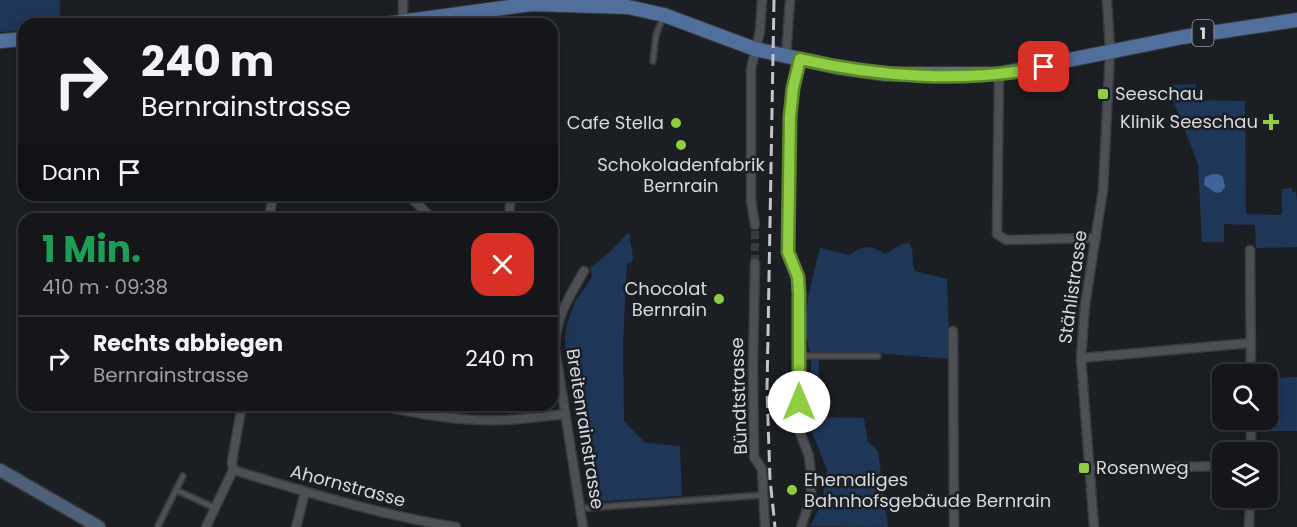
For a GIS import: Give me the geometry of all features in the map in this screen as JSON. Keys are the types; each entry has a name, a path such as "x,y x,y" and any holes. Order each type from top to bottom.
{"main road":[{"name":"1","path":"437,18 532,4 628,7 664,15 755,49 836,67 886,74 999,74 1059,64 1110,51 1216,31 1297,20"},
{"path":"0,41 18,40"},
{"path":"0,470 99,527"}],"street":[{"path":"403,0 403,18"},
{"path":"755,225 751,200 750,162 751,69 760,31 762,0"},
{"path":"790,0 793,88 790,116 788,252 798,277 799,430 809,456 812,476 811,498 801,527"},
{"name":"Stählistrasse","path":"1094,527 1081,358 1085,305 1103,190 1110,51 1107,0"},
{"path":"999,74 997,234 1006,240 1096,238"},
{"path":"414,201 427,213"},
{"path":"1250,250 1251,364"},
{"name":"Bündtstrasse","path":"755,262 754,457 762,468 765,527"},
{"name":"Breitenrainstrasse","path":"558,321 584,271"},
{"path":"953,331 954,527"},
{"path":"1081,358 1251,343"},
{"name":"Breitenrainstrasse","path":"558,373 583,527"},
{"path":"206,527 233,470 232,461 241,411"},
{"path":"403,411 421,415 504,420 565,414"},
{"path":"1091,469 1212,466"},
{"name":"Ahornstrasse","path":"233,470 408,519 456,527"},
{"path":"296,527 305,492"},
{"path":"1249,527 1250,508"}],"lane":[{"path":"653,62 656,35 664,15"},
{"path":"799,356 878,356"},
{"path":"158,526 183,476"},
{"path":"176,490 215,508"},
{"path":"587,508 764,495"}],"shaded area":[{"path":"0,0 60,0 60,18 18,18 18,31 0,32"},
{"path":"1196,84 1196,100 1245,101 1246,214 1282,215 1282,189 1292,188 1292,192 1296,192 1297,200 1297,247 1256,248 1255,225 1224,224 1224,242 1202,242 1198,164 1171,95 1170,85"},
{"path":"1213,174 1223,177 1225,187 1221,192 1216,193 1204,185 1205,177"},
{"path":"629,232 633,257 632,262 627,263 623,341 624,421 645,443 680,446 682,496 591,502 566,355 565,337 575,302 592,277 590,268 609,253"},
{"path":"909,243 915,271 947,279 950,359 875,353 810,352 806,313 820,248 849,255 863,248 870,248 884,254"},
{"path":"811,360 819,360 818,417 864,418 868,442 878,451 888,527 808,526 812,523 822,502 827,469 811,430"},
{"path":"1297,377 1297,431 1256,431 1278,430 1278,378"}],"tunnel":[{"path":"755,225 755,263"}],"railway":[{"path":"774,0 767,390 770,479 775,527"}],"place":[{"name":"Seeschau","path":"1103,94"},
{"name":"Klinik Seeschau","path":"1271,122"},
{"name":"Cafe Stella","path":"676,123"},
{"name":"Schokoladenfabrik Bernrain","path":"681,145"},
{"name":"Chocolat Bernrain","path":"719,299"},
{"name":"Rosenweg","path":"1084,468"},
{"name":"Ehemaliges Bahnhofsgebäude Bernrain","path":"792,490"}],"route":[{"path":"799,402 798,277 788,252 790,116 793,88 800,59 886,74 999,74 1044,67"}]}
